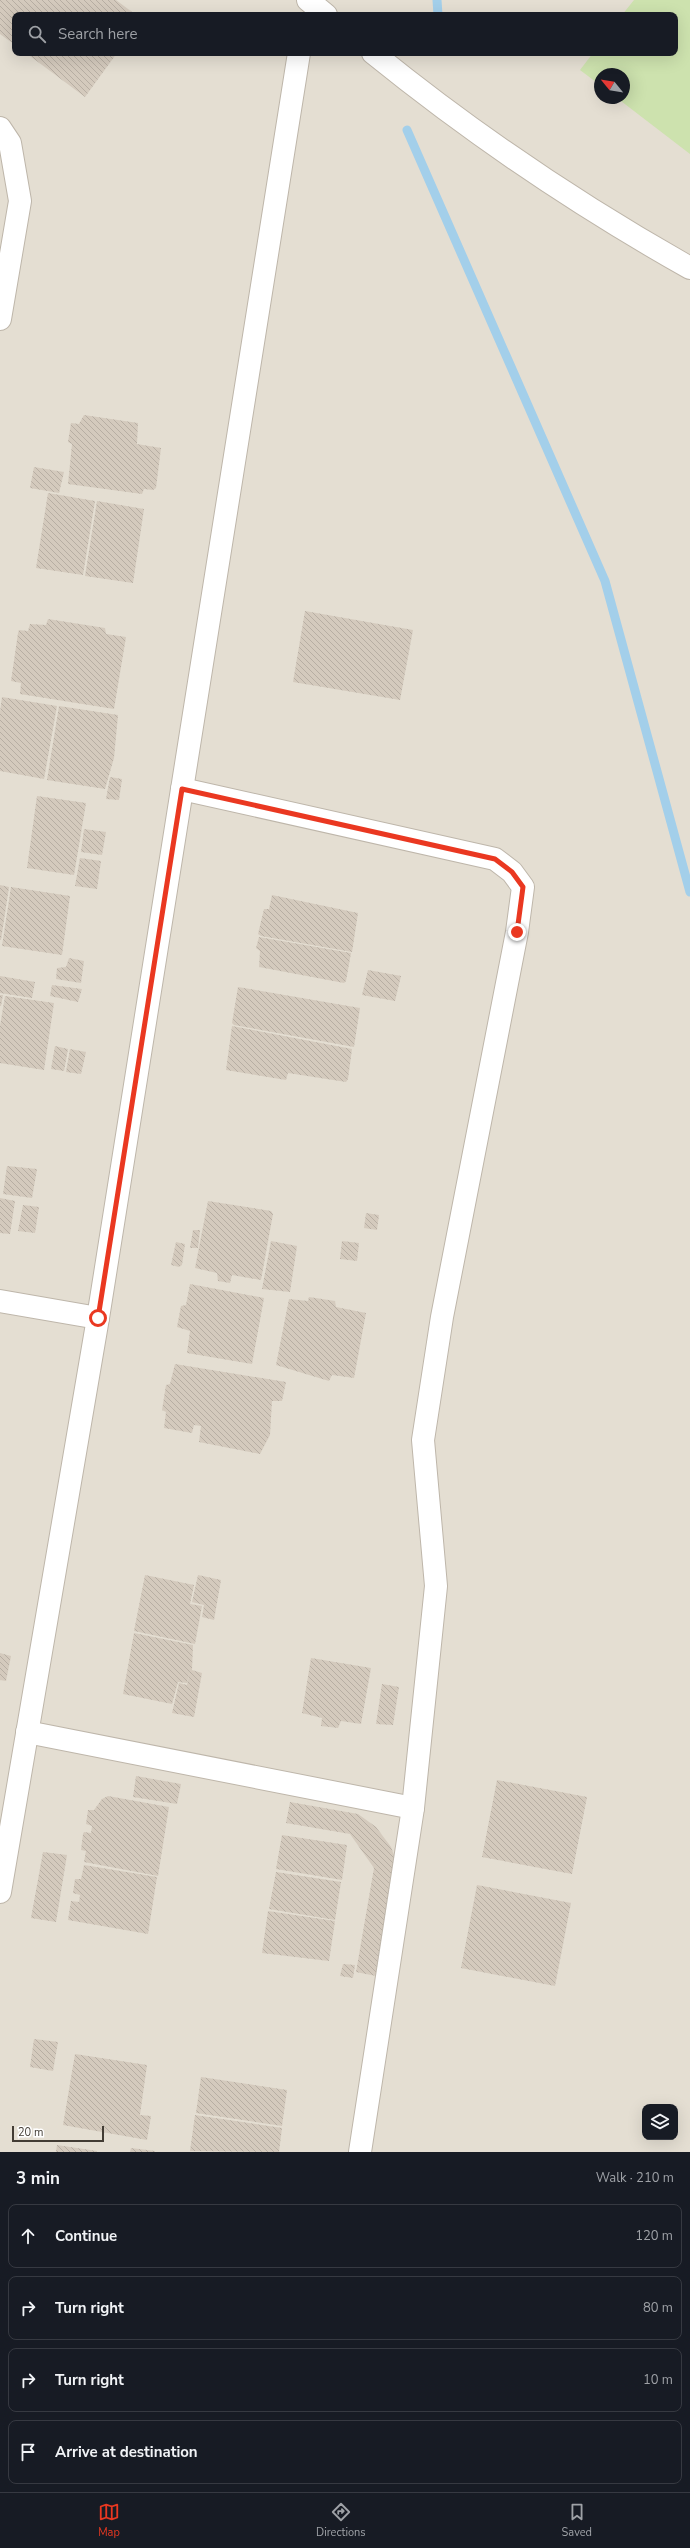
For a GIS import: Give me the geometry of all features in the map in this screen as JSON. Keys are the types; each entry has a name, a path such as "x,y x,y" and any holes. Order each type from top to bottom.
{"street":[{"path":"306,12 308,0 322,12"},
{"path":"0,1892 98,1318 299,56"},
{"path":"377,56 428,98 494,146 630,235 690,268"},
{"path":"0,128 10,143 20,201 0,319"},
{"path":"182,789 495,859 512,872 523,887 517,932 442,1317 423,1440 436,1586 413,1808 360,2152"},
{"path":"0,1301 98,1318"},
{"path":"27,1732 413,1808"}],"shaded area":[{"path":"0,0 690,0 690,2152 0,2152"}],"green space":[{"path":"634,0 690,0 690,154 625,104 630,104 630,68 594,68 594,80 580,70 591,56 678,56 678,12 624,12"}],"building":[{"path":"0,0 116,0 132,12 12,12 12,43 0,34"},
{"path":"30,56 115,56 85,97"},
{"path":"84,415 138,423 137,444 161,448 156,488 153,490 144,489 142,494 68,484 72,444 68,442 71,423 79,424"},
{"path":"34,467 64,472 59,493 30,488"},
{"path":"48,493 95,501 83,575 36,568"},
{"path":"97,501 144,509 133,583 85,576"},
{"path":"305,611 413,630 400,700 293,682"},
{"path":"48,619 105,628 106,634 126,637 114,709 20,694 21,683 11,681 19,630 28,631 30,624 46,625"},
{"path":"2,697 57,706 44,779 0,771 0,712"},
{"path":"59,706 118,715 114,758 105,789 47,780"},
{"path":"110,777 122,779 119,800 106,799"},
{"path":"37,796 86,803 74,875 27,868"},
{"path":"84,829 106,832 102,855 81,852"},
{"path":"80,858 101,861 97,889 75,886"},
{"path":"0,885 9,887 1,940 0,940"},
{"path":"11,887 70,896 62,955 2,946"},
{"path":"272,895 358,913 352,952 261,936 258,934 264,909 269,909"},
{"path":"259,937 351,953 346,981 344,983 259,967 260,951 256,948"},
{"path":"69,958 84,961 81,983 56,979 57,968 66,967"},
{"path":"368,970 401,976 395,1001 362,995"},
{"path":"0,976 35,982 32,998 0,993"},
{"path":"52,985 82,989 78,1002 50,996"},
{"path":"238,987 360,1008 354,1047 234,1025 232,1023"},
{"path":"0,995 3,995 1,1006 0,1006"},
{"path":"5,996 54,1003 44,1070 0,1063 0,1026"},
{"path":"232,1026 352,1049 348,1079 346,1082 288,1073 286,1080 226,1070"},
{"path":"55,1046 68,1049 64,1071 51,1069"},
{"path":"70,1049 86,1052 81,1074 66,1072"},
{"path":"7,1166 37,1169 32,1198 3,1194"},
{"path":"0,1198 15,1201 10,1234 0,1233"},
{"path":"208,1201 271,1211 273,1214 261,1280 232,1275 230,1283 218,1281 217,1273 195,1268"},
{"path":"23,1205 39,1207 35,1233 18,1231"},
{"path":"366,1213 379,1215 377,1230 364,1228"},
{"path":"193,1230 200,1230 198,1248 190,1248"},
{"path":"271,1241 297,1246 290,1292 262,1289"},
{"path":"342,1241 359,1243 357,1261 340,1259"},
{"path":"176,1242 185,1244 182,1265 179,1267 171,1265"},
{"path":"190,1284 264,1298 252,1364 187,1353 190,1331 177,1327 181,1306 186,1305"},
{"path":"309,1297 335,1301 336,1307 366,1313 354,1378 332,1375 329,1381 276,1365 289,1299 308,1301"},
{"path":"175,1364 286,1382 282,1401 272,1401 270,1435 260,1454 199,1442 201,1426 194,1425 192,1433 164,1428 166,1412 162,1410 166,1385 170,1384"},
{"path":"145,1575 194,1585 190,1604 202,1606 195,1644 134,1631"},
{"path":"198,1575 221,1580 214,1620 202,1617 204,1605 192,1602"},
{"path":"134,1633 193,1645 192,1670 202,1673 194,1717 172,1713 179,1683 187,1685 190,1670 187,1683 178,1682 172,1704 123,1694"},
{"path":"0,1653 11,1656 6,1681 0,1680"},
{"path":"311,1658 371,1668 361,1724 341,1721 338,1728 321,1726 322,1718 302,1713"},
{"path":"382,1684 399,1687 393,1725 376,1724"},
{"path":"136,1776 181,1784 177,1804 133,1797"},
{"path":"497,1780 587,1797 572,1874 482,1857"},
{"path":"108,1796 169,1807 158,1876 84,1862 86,1851 81,1850 83,1834 84,1832 91,1833 92,1826 86,1824 88,1810 94,1810 102,1799"},
{"path":"290,1802 358,1814 376,1827 391,1847 399,1869 376,1976 356,1972 374,1868 350,1834 286,1823"},
{"path":"282,1835 347,1845 342,1880 276,1869"},
{"path":"43,1852 67,1855 56,1922 31,1918"},
{"path":"84,1865 157,1877 148,1934 68,1920 71,1901 79,1902 80,1895 73,1893 75,1879 81,1879"},
{"path":"276,1872 341,1882 335,1920 269,1909"},
{"path":"477,1885 571,1903 555,1986 461,1968"},
{"path":"268,1911 335,1921 329,1961 262,1953"},
{"path":"343,1964 355,1965 353,1978 340,1976"},
{"path":"34,2039 58,2042 53,2071 30,2067"},
{"path":"75,2054 147,2065 140,2115 151,2116 147,2140 63,2125"},
{"path":"201,2077 287,2090 282,2126 196,2113"},
{"path":"195,2115 282,2128 279,2152 190,2151"},
{"path":"57,2145 97,2151 97,2152 56,2152"},
{"path":"131,2148 155,2151 155,2152 130,2152"}],"waterway":[{"path":"437,0 438,12"},
{"path":"407,130 605,581 690,892"}],"route":[{"path":"98,1318 182,789 495,859 512,872 523,887 517,932"}]}
